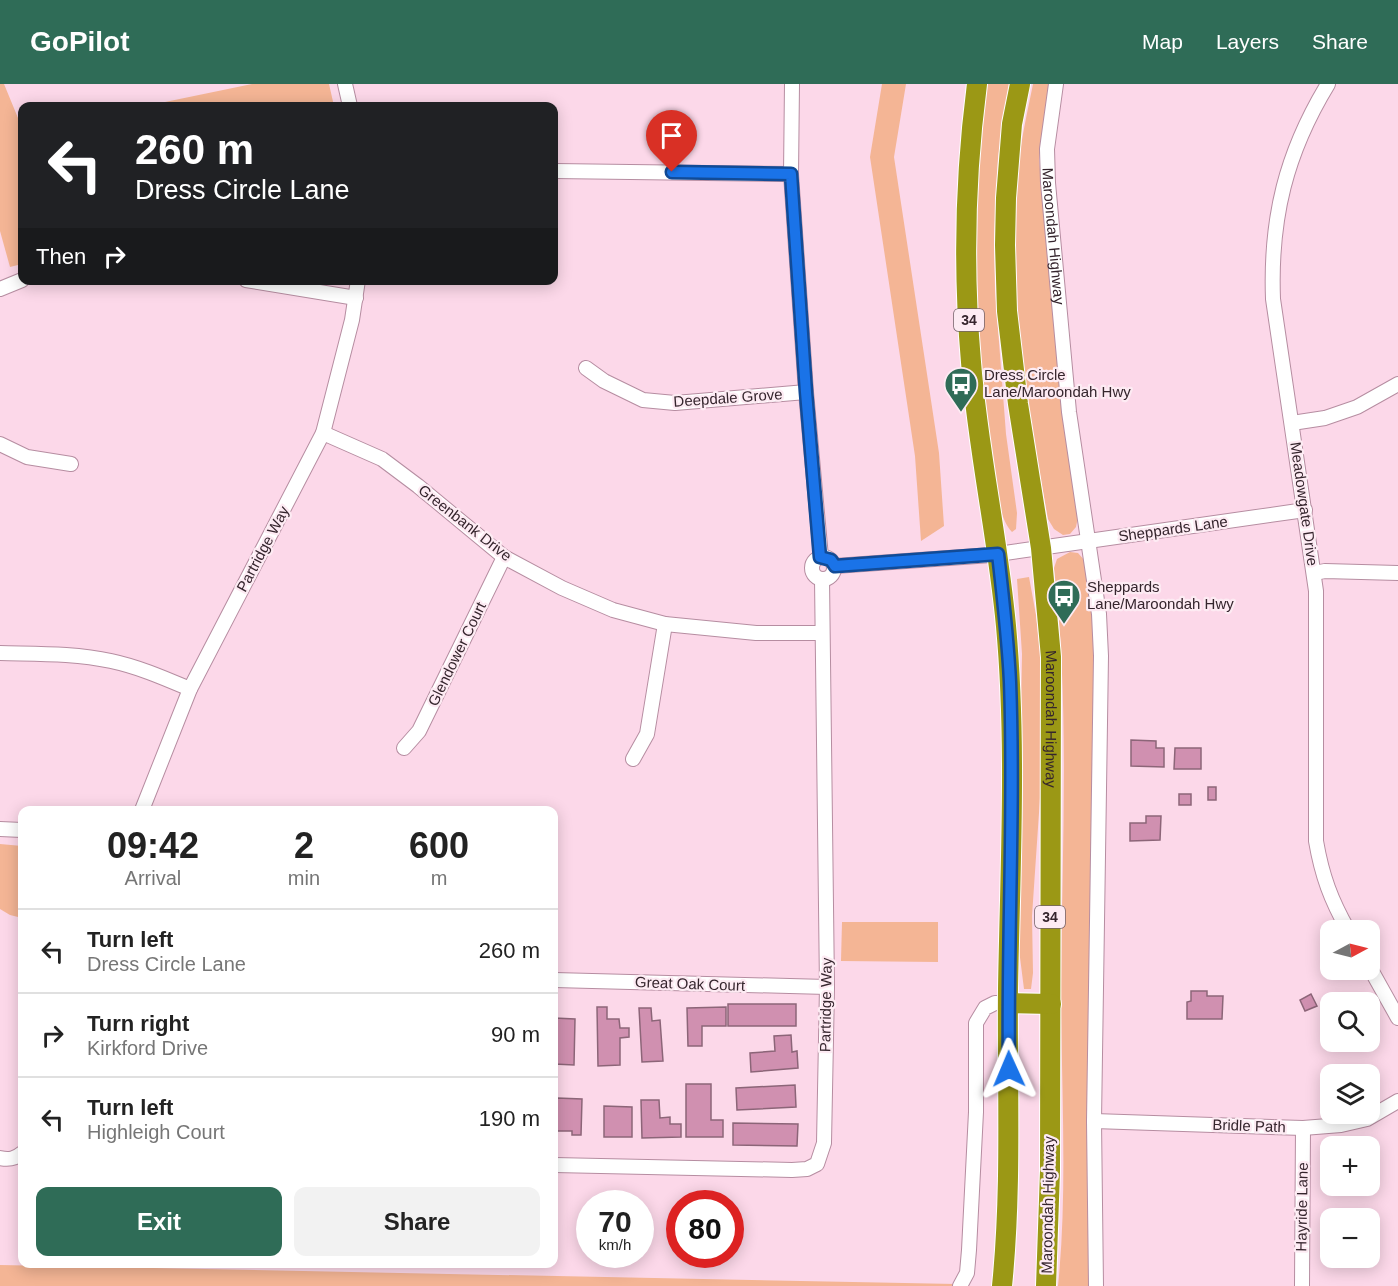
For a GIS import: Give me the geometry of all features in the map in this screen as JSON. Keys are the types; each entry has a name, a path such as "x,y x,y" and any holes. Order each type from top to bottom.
{"highway":[{"name":"34","path":"977,84 969,150 967,298 971,362 998,554 1010,683 1009,1114 1002,1286"},
{"name":"Maroondah Highway","path":"1020,84 1012,124 1006,198 1007,311 1018,404 1041,548 1051,657 1049,778 1051,1004 1049,1236 1046,1286"},
{"path":"1008,1003 1051,1004"}],"street":[{"path":"345,84 349,102"},
{"path":"792,84 791,174 820,557"},
{"name":"Maroondah Highway","path":"1056,84 1047,149 1048,183 1069,412 1099,614 1101,656 1094,1120 1096,1286"},
{"name":"Meadowgate Drive","path":"1329,84 1310,114 1294,150 1281,193 1272,262 1273,299 1314,573 1317,611 1316,842 1321,871 1343,920"},
{"path":"558,171 791,174"},
{"path":"0,289 18,282"},
{"path":"277,285 356,298"},
{"name":"Partridge Way","path":"144,806 190,689 323,434 349,332 357,285"},
{"name":"Deepdale Grove","path":"586,368 604,381 643,400 675,403 806,392"},
{"path":"1292,423 1325,418 1357,407 1398,384"},
{"name":"Greenbank Drive","path":"323,434 382,459 504,556 562,588 603,606 665,624 756,633 822,633"},
{"path":"0,444 27,457 71,464"},
{"name":"Sheppards Lane","path":"835,566 998,554 1305,510"},
{"name":"Glendower Court","path":"404,748 419,731 504,556"},
{"path":"820,557 831,560 835,566 831,576 822,579 816,577 812,570 814,560 820,557"},
{"path":"1314,573 1325,571 1398,573"},
{"name":"Partridge Way","path":"558,1165 792,1170 807,1169 818,1164 824,1143 827,987 822,579"},
{"path":"633,759 647,734 665,624"},
{"path":"0,653 65,655 109,660 154,674 190,689"},
{"path":"0,829 18,830"},
{"name":"Great Oak Court","path":"558,980 827,987"},
{"path":"1377,980 1398,1018"},
{"path":"960,1286 967,1273 971,1228 976,1112 975,1023 985,1008 995,1003 1008,1003"},
{"name":"Bridle Path","path":"1094,1120 1303,1128 1341,1125 1367,1119 1398,1101"},
{"name":"Hayride Lane","path":"1302,1286 1303,1128"},
{"path":"0,1158 7,1160 18,1156"}],"shaded area":[{"path":"0,84 4,84 18,118 18,265 10,267 0,231"},
{"path":"252,84 329,84 333,102 165,102"},
{"path":"882,84 906,84 894,157 939,453 944,526 921,541 915,456 870,157"},
{"path":"986,84 1009,84 998,158 994,240 995,289 1006,434 1017,513 1016,529 1012,532 1003,518 996,490 979,359 975,254 976,184"},
{"path":"1033,84 1050,84 1039,159 1066,439 1078,517 1076,527 1070,534 1063,535 1054,529 1048,519 1032,430 1016,296 1015,206 1020,151"},
{"path":"1070,552 1078,553 1085,561 1094,630 1088,1068 1090,1286 1058,1286 1063,1212 1061,986 1064,724 1054,568 1057,559"},
{"path":"1029,577 1040,651 1040,798 1032,916 1033,973 1031,989 1024,989 1017,934 1022,654 1017,579"},
{"path":"0,844 18,846 18,917 0,909"},
{"path":"842,922 938,922 938,962 841,961"},
{"path":"0,1265 18,1265 18,1268 151,1268 956,1284 955,1286 0,1286"}],"building":[{"path":"1131,740 1156,741 1156,748 1164,748 1164,767 1131,766"},
{"path":"1175,748 1201,748 1201,769 1174,769"},
{"path":"1208,787 1216,787 1216,800 1208,800"},
{"path":"1179,794 1191,794 1191,805 1179,805"},
{"path":"1146,816 1161,816 1160,840 1130,841 1130,823 1146,823"},
{"path":"1191,991 1207,991 1207,996 1223,996 1222,1019 1187,1019 1187,1002 1191,1001"},
{"path":"1311,994 1317,1006 1305,1011 1300,1000"},
{"path":"728,1004 796,1004 796,1026 728,1026"},
{"path":"597,1007 607,1007 607,1019 619,1019 620,1028 629,1028 629,1037 620,1038 620,1065 598,1066"},
{"path":"726,1007 726,1026 702,1026 702,1046 688,1046 687,1008"},
{"path":"639,1008 651,1008 652,1021 660,1020 663,1061 642,1062"},
{"path":"558,1018 575,1019 574,1065 558,1064"},
{"path":"791,1035 792,1052 797,1051 798,1068 751,1072 750,1053 775,1051 774,1036"},
{"path":"686,1084 711,1084 711,1120 723,1120 723,1137 686,1137"},
{"path":"795,1085 796,1107 737,1110 736,1088"},
{"path":"558,1098 582,1099 581,1135 572,1135 572,1131 558,1131"},
{"path":"641,1100 659,1100 660,1118 670,1117 670,1124 681,1124 681,1137 642,1138"},
{"path":"604,1106 632,1107 632,1137 604,1137"},
{"path":"733,1123 798,1124 797,1146 733,1145"}],"place":[{"name":"Dress Circle Lane/Maroondah Hwy","path":"961,413"},
{"name":"Sheppards Lane/Maroondah Hwy","path":"1064,625"}],"route":[{"path":"672,172 791,174 820,557 828,558 835,566 998,554 1010,683 1009,1069"}]}
